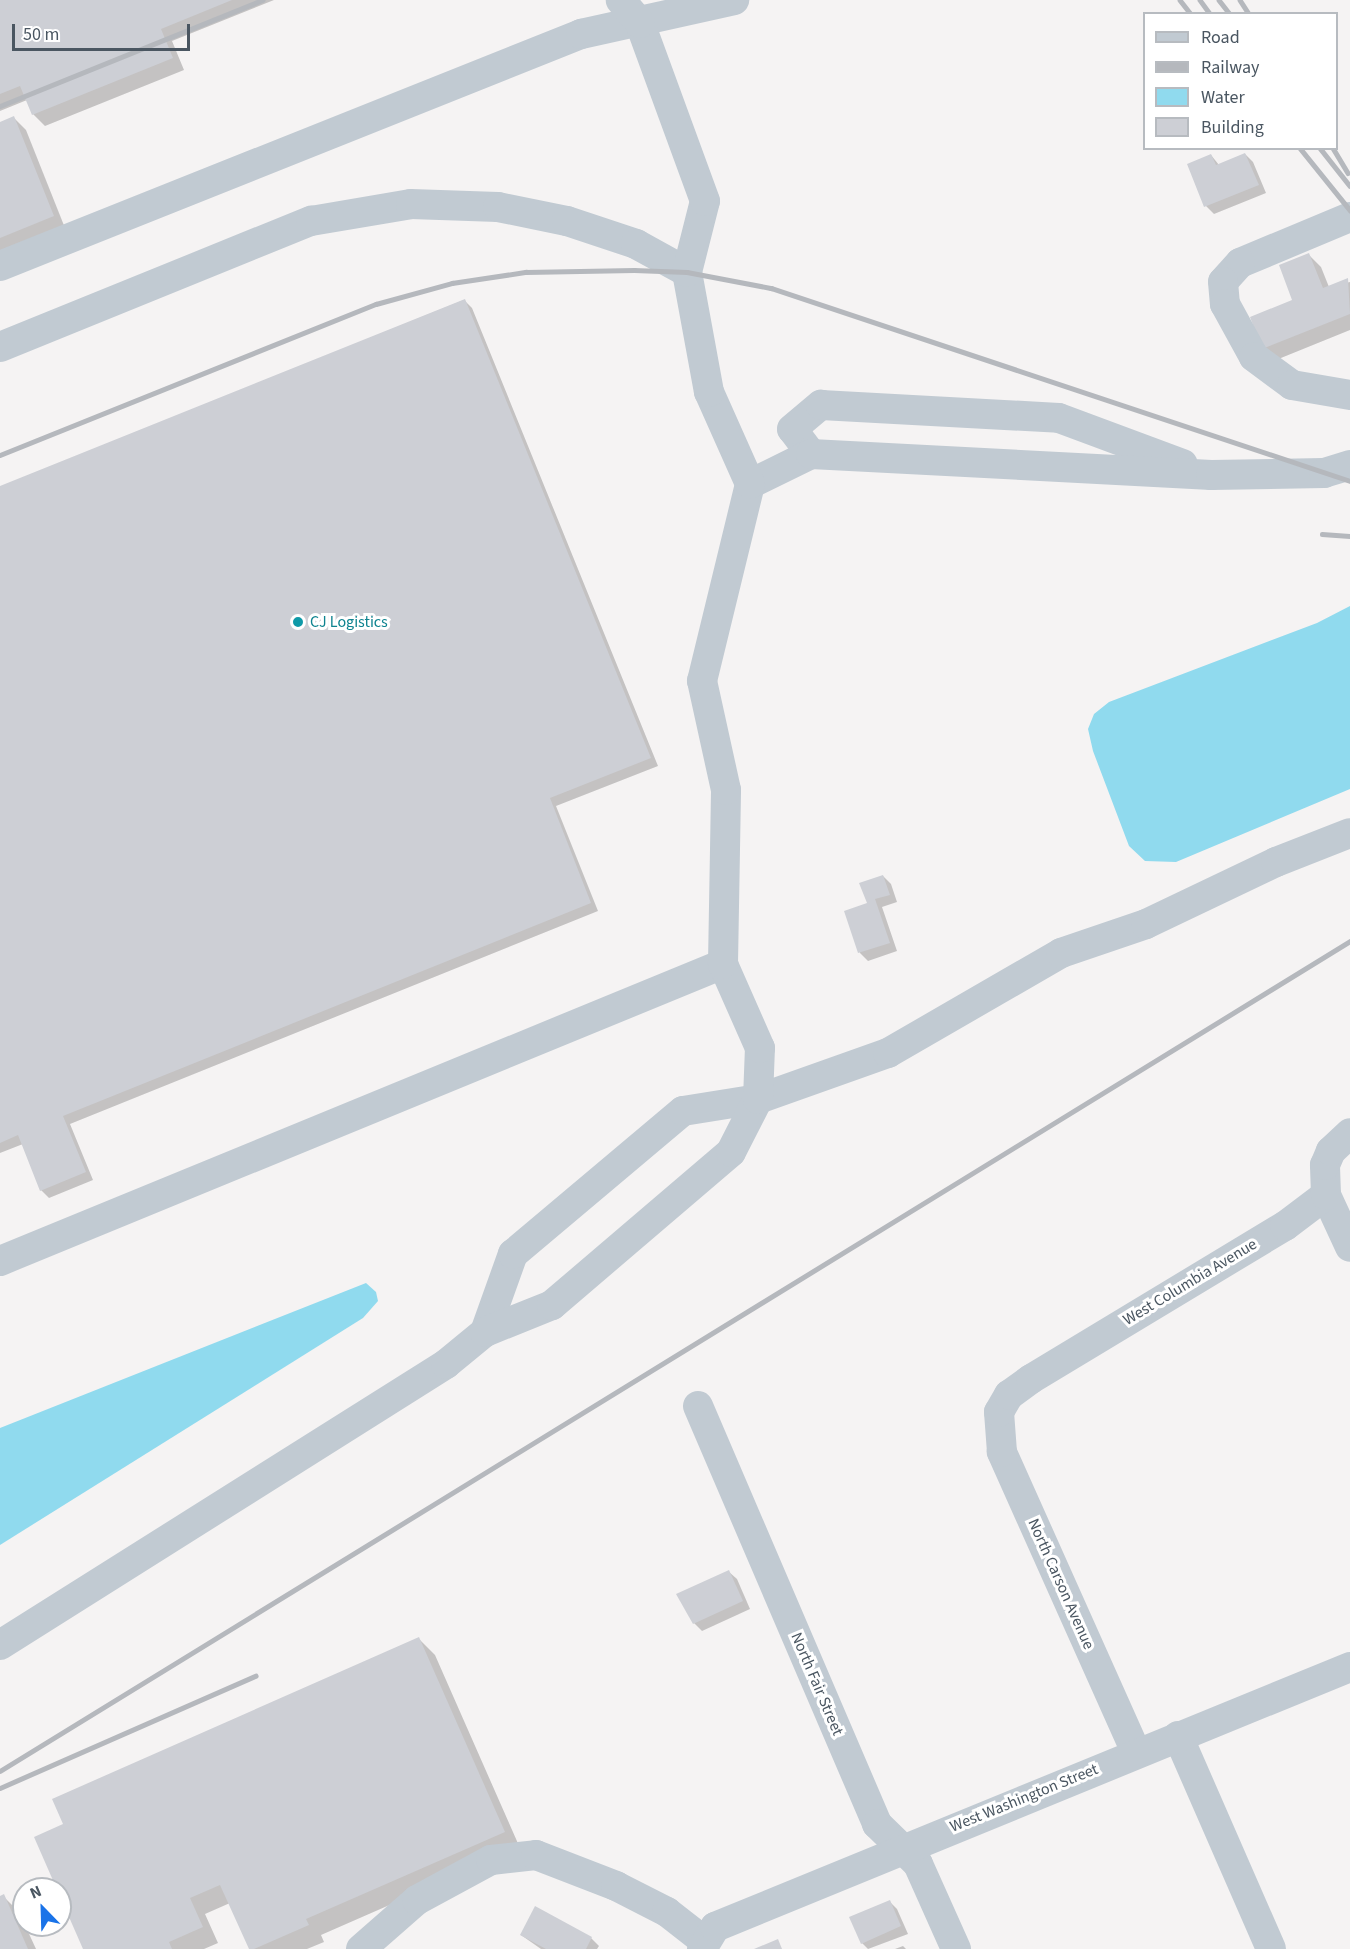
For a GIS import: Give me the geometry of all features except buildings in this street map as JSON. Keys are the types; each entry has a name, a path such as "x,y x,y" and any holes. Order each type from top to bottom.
{"street":[{"path":"0,1645 446,1364 484,1332 552,1305 731,1152 758,1099 760,1048 723,964 726,790 702,681 750,484 709,392 687,272 705,201 640,23 621,0"},
{"path":"0,266 581,34 640,23 734,0"},
{"path":"0,347 312,221 411,204 498,207 567,221 636,244 687,272"},
{"path":"1350,217 1240,263 1223,282 1225,304 1254,357 1292,385 1350,395"},
{"path":"811,454 792,429 821,405 975,413 1059,418 1211,475"},
{"path":"750,484 811,454 1211,475 1324,473 1350,465"},
{"path":"484,1332 513,1254 683,1111 758,1099 888,1053 1061,953 1146,924 1276,862 1350,832"},
{"path":"0,1262 723,964"},
{"path":"1350,1133 1331,1151 1325,1166 1326,1196 1350,1246"},
{"name":"West Columbia Avenue","path":"999,1412 1009,1395 1031,1379 1285,1226 1326,1196"},
{"name":"North Fair Street","path":"698,1406 877,1824 918,1864 956,1949"},
{"name":"North Carson Avenue","path":"999,1412 1002,1452 1136,1752"},
{"name":"West Washington Street","path":"702,1945 715,1927 1136,1752 1350,1667"},
{"path":"1178,1736 1271,1949"},
{"path":"361,1949 417,1900 490,1860 536,1855 616,1886 667,1912 702,1945"}],"water":[{"path":"1350,606 1350,789 1176,862 1145,861 1129,846 1093,751 1088,729 1094,714 1109,702 1317,623"},
{"path":"366,1283 376,1292 378,1301 363,1318 0,1545 0,1428"}],"railway":[{"path":"0,106 262,0"},
{"path":"1180,0 1189,12"},
{"path":"1200,0 1209,12"},
{"path":"1219,0 1228,12"},
{"path":"1240,0 1248,12"},
{"path":"1302,150 1350,210"},
{"path":"1322,150 1350,186"},
{"path":"1334,150 1348,173"},
{"path":"0,455 376,304 452,283 526,272 634,270 687,272 771,288 1350,481"},
{"path":"1322,534 1350,536"},
{"path":"0,1771 1350,941"},
{"path":"0,1788 255,1676"}],"place":[{"name":"CJ Logistics","path":"298,622"}]}
